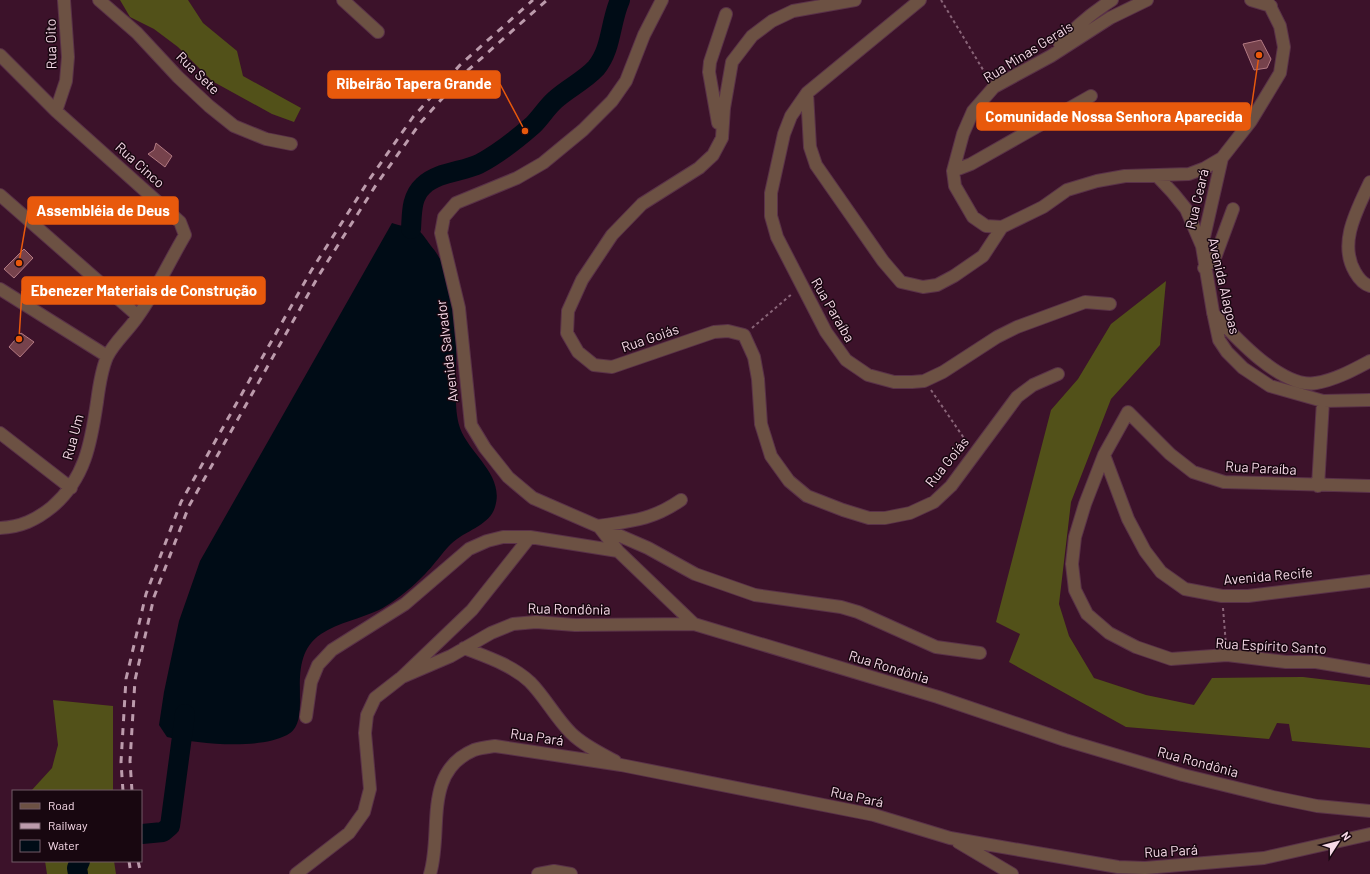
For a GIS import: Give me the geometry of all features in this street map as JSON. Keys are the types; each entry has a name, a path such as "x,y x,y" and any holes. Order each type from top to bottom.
{"street":[{"name":"Rua Oito","path":"56,111 66,80 68,57 64,0"},
{"name":"Rua Sete","path":"98,0 137,33 188,86 234,126 266,139 291,144"},
{"path":"343,0 378,32"},
{"name":"Avenida Salvador","path":"662,0 644,35 626,81 612,101 583,130 542,163 517,178 456,204 444,217 442,233 459,308 471,425 484,448 508,477 533,498 598,526 618,551 694,624"},
{"name":"Rua Goiás","path":"854,0 793,11 772,21 752,36 732,62 724,108 722,138 713,155 699,168 642,204 612,235 582,280 568,310 567,333 578,352 594,365 612,367 714,332 728,331 744,335 754,357 758,380 761,424 771,456 789,480 807,496 869,518 885,518 910,513 934,502 950,486 1017,398 1033,385 1058,374"},
{"name":"Rua Paraíba","path":"920,0 807,93 792,116 784,134 771,193 770,216 776,237 826,332 846,360 868,375 894,382 924,381 943,372 997,337 1017,327 1086,302 1110,304"},
{"path":"1051,56 1075,27 1090,14 1112,0"},
{"name":"Rua Minas Gerais","path":"1002,227 986,226 973,217 955,186 953,171 963,134 973,111 994,87 1051,56 1110,18 1147,0"},
{"path":"807,93 810,147 816,165 883,261 901,282 923,287 937,285 954,276 984,256 1002,227 1042,207 1067,190 1097,181 1125,176 1189,174 1205,168 1222,158 1250,121 1280,72 1284,47 1280,26 1269,3 1252,0"},
{"path":"722,138 709,72 710,62 726,14"},
{"name":"Rua Cinco","path":"0,55 56,111 180,222 183,228 185,235 138,316 108,356"},
{"path":"953,171 971,164 1091,96"},
{"name":"Rua Ceará","path":"1202,246 1222,158"},
{"name":"Avenida Alagoas","path":"1157,176 1174,193 1186,209 1202,246 1204,268 1213,312 1220,340 1227,352 1243,368 1270,386 1323,401 1370,400"},
{"path":"1370,182 1357,209 1349,236 1348,250 1350,263 1356,274 1364,285 1370,286"},
{"path":"0,196 138,316"},
{"path":"1204,268 1212,262 1216,255 1233,209"},
{"path":"0,289 108,356"},
{"path":"1213,312 1246,347 1269,366 1298,381 1315,383 1338,377 1370,361"},
{"name":"Rua Um","path":"0,528 18,526 39,518 64,497 71,488 86,459 92,437 101,375 108,356"},
{"path":"1318,486 1323,401"},
{"name":"Rua Paraíba","path":"1128,412 1170,454 1193,472 1224,482 1318,486 1370,486"},
{"name":"Rua Espírito Santo","path":"1128,412 1104,455 1085,504 1075,537 1072,564 1075,590 1087,614 1109,634 1136,647 1171,659 1227,656 1286,662 1316,662 1370,671"},
{"path":"0,434 71,488"},
{"name":"Avenida Recife","path":"1104,455 1128,519 1145,551 1161,572 1185,589 1222,596 1248,596 1370,581"},
{"path":"598,526 652,516 664,512 680,500"},
{"path":"598,526 648,548 695,574 726,586 755,595 841,607 858,612 936,647 980,653"},
{"path":"306,717 311,682 318,665 332,650 405,604 469,549 487,541 503,537 530,537 618,551"},
{"name":"Rua Rondônia","path":"296,874 349,833 364,812 370,789 365,733 367,715 375,698 402,677 472,610 530,537"},
{"name":"Rua Rondônia","path":"402,677 464,648 491,633 513,624 536,622 575,625 694,624 938,697 1065,740 1183,775 1273,798 1317,806 1370,811"},
{"path":"464,648 501,663 516,671 530,682 571,733 588,746 621,765"},
{"name":"Rua Pará","path":"430,874 439,790 447,772 457,760 474,750 495,746 621,765 874,815 950,838 1089,863 1145,868 1264,858 1370,834"},
{"path":"950,838 1012,874"},
{"path":"538,874 554,871 571,874"}],"path":[{"path":"941,0 994,87"},
{"path":"744,335 802,286"},
{"path":"924,381 975,453"},
{"path":"1222,596 1227,656"}],"shaded area":[{"path":"120,0 188,0 203,23 237,51 243,76 301,108 294,122 272,114 212,81 178,47 154,29 130,17"},
{"path":"1166,281 1160,345 1111,399 1071,502 1059,604 1069,636 1094,678 1146,695 1194,705 1212,678 1303,677 1370,685 1370,748 1292,741 1289,724 1277,723 1269,739 1126,727 1009,662 1020,634 996,622 1051,410 1078,379 1111,324"},
{"path":"53,700 113,706 113,790 32,790 52,768 58,745"},
{"path":"45,862 114,862 116,874 47,874"}],"water":[{"path":"392,223 413,228 421,232 441,260 448,276 455,311 457,417 465,438 491,475 497,496 495,507 489,518 453,542 428,571 408,590 379,610 328,630 309,645 303,659 300,674 299,717 295,727 287,735 275,740 261,743 245,744 195,742 167,737 159,725 164,692 179,621 200,561"}],"building":[{"path":"1261,40 1271,59 1267,68 1254,70 1243,44"},
{"path":"156,143 172,156 165,167 148,154 154,150"},
{"path":"24,249 33,258 14,278 4,269"},
{"path":"21,333 34,342 20,357 9,347"}],"waterway":[{"path":"411,229 414,200 419,190 423,186 429,181 442,175 479,164 500,151 533,125 555,100 596,68 601,61 608,44 620,0"},
{"path":"142,834 163,832 170,826 185,714"},
{"path":"78,874 77,868 80,862"}],"railway":[{"path":"123,790 121,762 126,679 146,594 181,502 311,271 369,180 413,117 460,65 533,0"},
{"path":"132,790 130,761 135,680 154,597 189,506 319,275 376,185 421,122 467,71 547,0"},
{"path":"129,862 131,874"},
{"path":"138,862 141,874"}],"place":[{"name":"Comunidade Nossa Senhora Aparecida","path":"1259,55"},
{"name":"Ribeirão Tapera Grande","path":"525,131"},
{"name":"Assembléia de Deus","path":"19,263"},
{"name":"Ebenezer Materiais de Construção","path":"19,339"}]}
